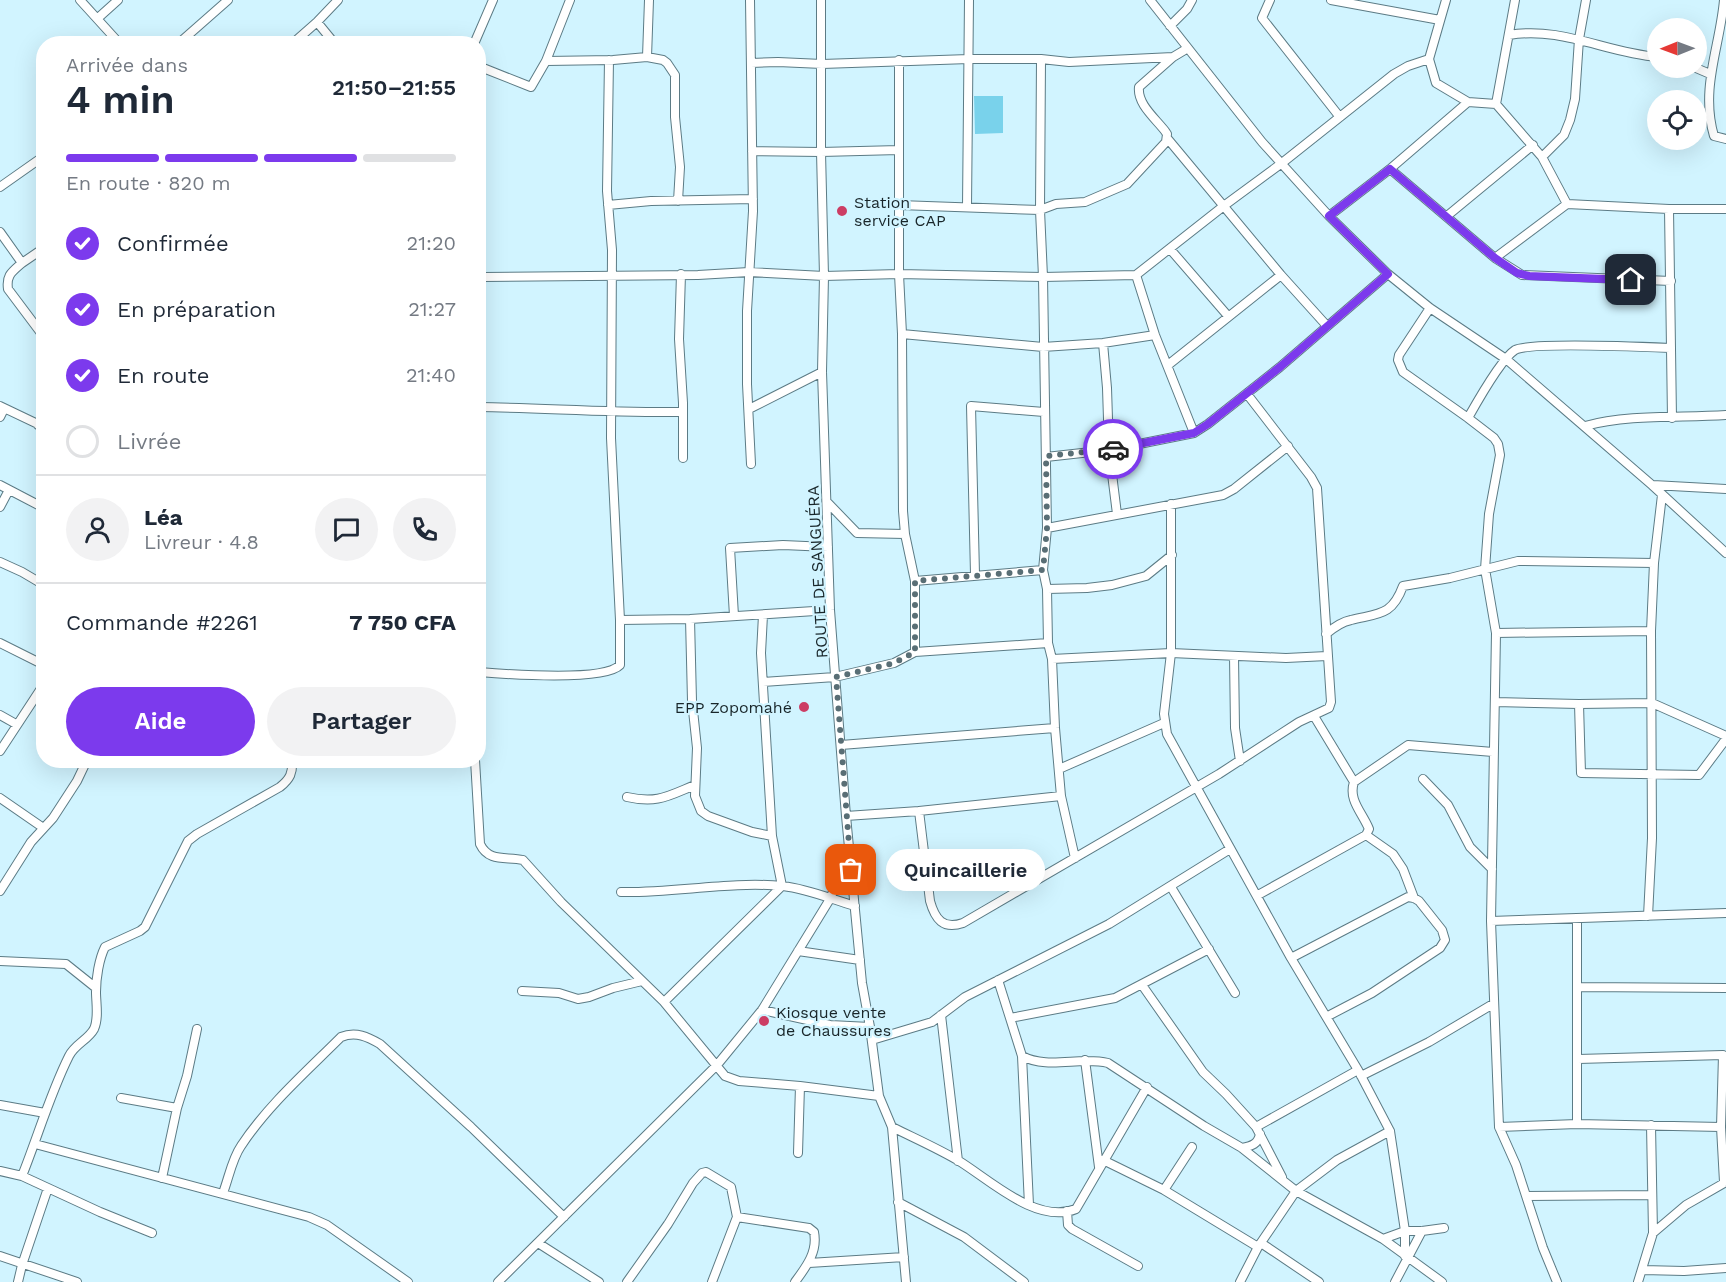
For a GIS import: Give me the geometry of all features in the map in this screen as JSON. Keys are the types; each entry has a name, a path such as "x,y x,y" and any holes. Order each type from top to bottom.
{"street":[{"path":"80,0 113,36"},
{"path":"98,18 118,0"},
{"path":"187,36 228,0"},
{"path":"301,36 339,0"},
{"path":"477,36 493,0"},
{"path":"486,69 531,87 546,61 570,0"},
{"path":"647,57 649,0"},
{"path":"750,0 753,200 749,272 747,384 749,409 747,421 751,464"},
{"name":"ROUTE DE SANGUÉRA","path":"821,0 820,152 824,276 822,372 830,610 860,960 879,1096 891,1127 906,1282"},
{"path":"967,207 969,0"},
{"path":"1150,0 1262,142 1329,216 1388,274 1430,308 1506,359 1652,485 1726,553"},
{"path":"1170,26 1187,9 1192,0"},
{"path":"1270,0 1262,18 1339,116"},
{"path":"1331,0 1440,20"},
{"path":"1446,0 1429,59 1436,83 1468,102 1496,104 1533,145 1567,204"},
{"path":"1496,104 1515,0"},
{"path":"1542,158 1564,135 1570,120 1575,99 1579,39 1586,0"},
{"path":"1724,0 1710,74 1709,99 1713,132 1716,138 1726,139"},
{"path":"317,22 328,36"},
{"path":"1509,35 1544,32 1579,39 1623,52 1647,55"},
{"path":"1188,48 1173,57 1140,87 1139,99 1165,130 1167,138 1281,275 1327,326"},
{"path":"546,61 647,57 663,60 675,75 680,167 678,201"},
{"path":"751,63 822,64 899,60 1041,58 1069,62 1173,57"},
{"path":"1041,58 1040,210 1047,528 1043,570 1047,589 1048,643 1052,659 1054,728 1061,796 1075,858"},
{"path":"486,277 749,272 824,276 1136,275 1394,74 1408,66 1429,59"},
{"path":"486,672 536,675 594,674 614,670 620,665 611,410 612,249 609,205 609,60"},
{"path":"899,60 899,274 902,334 903,511 905,534 915,581 915,652"},
{"path":"1329,216 1390,169 1468,102"},
{"path":"899,205 1040,210 1056,204 1085,201 1127,184 1166,142 1167,138"},
{"path":"1447,216 1533,145"},
{"path":"752,151 899,150"},
{"path":"0,187 36,162"},
{"path":"1390,169 1495,258 1517,273 1529,276 1671,281"},
{"path":"609,205 753,200"},
{"path":"1495,258 1567,204 1726,210"},
{"path":"1669,209 1672,418"},
{"path":"0,232 22,263"},
{"path":"1170,249 1228,316"},
{"path":"36,253 11,273 7,280 8,289 36,326"},
{"path":"681,274 679,339 683,403 683,458"},
{"path":"1046,456 1109,450 1194,433 1247,394 1388,274"},
{"path":"1136,275 1155,335 1194,433"},
{"path":"1168,365 1281,275"},
{"path":"1430,308 1399,355 1399,365 1403,372 1494,438 1500,455 1488,514 1485,569 1496,633 1491,921 1498,1127 1516,1164 1543,1248 1557,1282"},
{"path":"902,334 1043,347 1103,343 1155,335"},
{"path":"1103,343 1109,450 1117,514"},
{"path":"1468,418 1506,359 1518,349 1526,347 1671,348"},
{"path":"749,409 822,372"},
{"path":"919,811 933,914 938,920 954,926 963,923 1196,788 1267,742 1329,708 1317,488 1247,394"},
{"path":"975,574 971,406 1044,412"},
{"path":"0,417 2,407 36,424"},
{"path":"486,407 682,412"},
{"path":"1585,426 1628,419 1726,416"},
{"path":"1047,528 1223,495 1234,489 1287,446"},
{"path":"0,485 36,504"},
{"path":"1652,485 1726,489"},
{"path":"0,507 9,490"},
{"path":"1648,916 1652,838 1651,631 1654,563 1662,495"},
{"path":"828,502 857,533 905,534"},
{"path":"1171,504 1171,652 1164,723 1167,734 1291,958 1328,1016 1390,1131 1407,1258"},
{"path":"734,616 730,548 783,545 828,547"},
{"path":"1047,589 1112,585 1146,576 1172,555"},
{"path":"1326,634 1342,623 1377,616 1390,609 1403,586 1450,578 1518,561 1654,563"},
{"path":"0,562 36,580"},
{"path":"915,581 975,574 1043,570"},
{"path":"620,620 690,619 830,610"},
{"path":"763,615 761,653 772,836 782,886"},
{"path":"690,619 692,701 697,748 695,796 701,810 708,816 752,832 772,836"},
{"path":"1496,633 1651,631"},
{"path":"0,643 36,661"},
{"path":"763,682 836,677 894,663 915,652 1048,643"},
{"path":"1052,659 1171,652 1295,658 1327,656"},
{"path":"1234,656 1235,728 1240,761"},
{"path":"0,751 36,695"},
{"path":"1495,702 1652,703 1726,738 1699,775 1581,773 1579,704"},
{"path":"0,715 16,724"},
{"path":"1314,716 1354,782"},
{"path":"1059,769 1164,723"},
{"path":"841,745 1054,728"},
{"path":"1258,895 1366,835 1369,829 1350,794 1354,782 1408,745 1493,752"},
{"path":"0,891 3,879 42,827 53,818 83,768"},
{"path":"22,1176 71,1052 94,1029 97,1015 96,988 106,946 145,927 188,841 280,787 288,780 292,768"},
{"path":"475,768 480,844 483,850 495,858 523,860 561,902 664,1002 725,1076 739,1082 800,1086 879,1096"},
{"path":"1423,779 1448,805 1470,847 1492,869"},
{"path":"627,797 645,801 663,799 695,785"},
{"path":"846,816 1061,796"},
{"path":"0,798 42,827"},
{"path":"1366,835 1393,854 1403,869 1414,898"},
{"path":"872,1040 932,1022 965,997 1109,924 1230,849"},
{"path":"498,1282 717,1065 762,1010 830,899 849,852"},
{"path":"621,892 667,891 708,885 782,886 805,890 855,906"},
{"path":"664,1002 782,886"},
{"path":"1171,887 1235,993"},
{"path":"1291,958 1408,897 1419,901 1442,930 1444,945 1381,987 1328,1016"},
{"path":"1491,921 1726,913"},
{"path":"1577,919 1577,1124"},
{"path":"1010,1018 1115,998 1209,949"},
{"path":"798,951 860,960"},
{"path":"0,961 66,964 96,988"},
{"path":"998,980 1022,1056 1029,1205"},
{"path":"522,991 559,993 578,999 642,981"},
{"path":"1142,984 1203,1072 1226,1094 1258,1131 1284,1181"},
{"path":"1578,987 1726,988"},
{"path":"1258,1131 1360,1073 1430,1042 1493,1004"},
{"path":"762,1010 830,1025 870,1027"},
{"path":"941,1015 958,1161"},
{"path":"162,1178 197,1029"},
{"path":"223,1193 241,1146 284,1095 341,1037 354,1034 380,1044 471,1127 564,1217"},
{"path":"1578,1059 1723,1055 1721,1127 1725,1182 1686,1205 1653,1233"},
{"path":"1022,1056 1038,1063 1085,1060 1108,1063 1242,1148 1296,1191 1383,1239 1442,1282"},
{"path":"1085,1060 1101,1163"},
{"path":"798,1153 800,1086"},
{"path":"891,1127 958,1161 999,1189 1029,1205 1050,1212 1066,1211 1076,1209 1146,1087"},
{"path":"121,1098 177,1108"},
{"path":"0,1105 45,1113"},
{"path":"1498,1127 1577,1124 1721,1127"},
{"path":"1638,1282 1653,1233 1651,1125"},
{"path":"1242,1148 1252,1146 1258,1139 1258,1131"},
{"path":"1240,1282 1260,1245 1296,1191 1337,1160 1390,1131"},
{"path":"35,1144 223,1193 319,1221 408,1282"},
{"path":"1164,1190 1192,1147"},
{"path":"1101,1163 1164,1190 1319,1282"},
{"path":"0,1171 22,1176 152,1233"},
{"path":"627,1282 702,1173 710,1173 731,1187 737,1217 712,1282"},
{"path":"18,1282 48,1188"},
{"path":"1527,1196 1651,1195"},
{"path":"898,1202 964,1237 1024,1282"},
{"path":"1066,1211 1068,1225 1072,1229 1138,1266"},
{"path":"737,1217 808,1228 813,1233 815,1240 809,1263 795,1282"},
{"path":"1383,1239 1405,1231 1422,1232 1444,1228"},
{"path":"1395,1282 1422,1232"},
{"path":"538,1243 599,1282"},
{"path":"0,1256 77,1282"},
{"path":"809,1263 904,1257"},
{"path":"1643,1270 1684,1271 1726,1268"}],"shaded area":[{"path":"974,96 1003,96 1003,133 975,134"}],"way so far":[{"path":"851,870 836,677 894,663 915,652 915,581 975,574 1043,570 1047,528 1046,456 1113,449"}],"place":[{"name":"Station service CAP","path":"842,211"},
{"name":"EPP Zopomahé","path":"804,707"},
{"name":"Quincaillerie","path":"851,870"},
{"name":"Kiosque vente de Chaussures","path":"764,1021"}],"route":[{"path":"1113,449 1194,433 1280,367 1388,274 1329,216 1390,169 1495,258 1517,273 1529,276 1631,280"}]}
